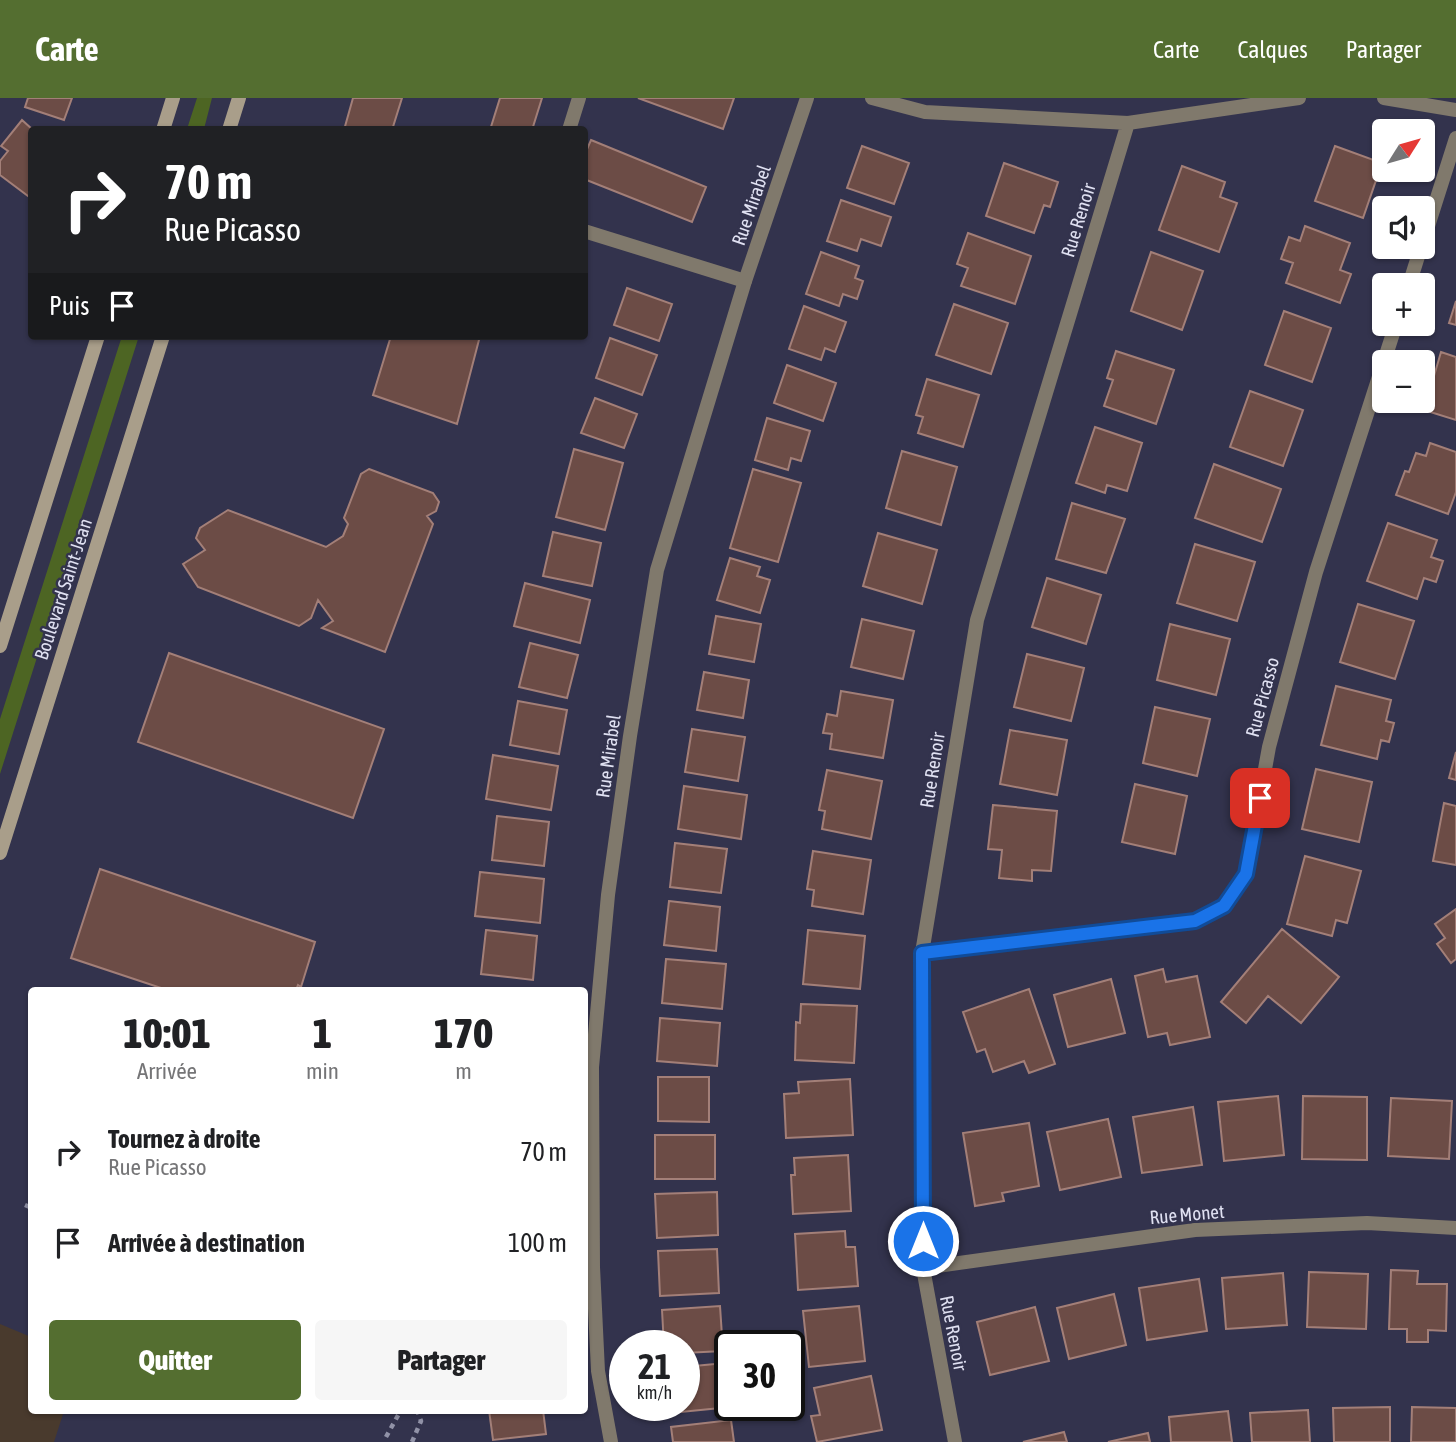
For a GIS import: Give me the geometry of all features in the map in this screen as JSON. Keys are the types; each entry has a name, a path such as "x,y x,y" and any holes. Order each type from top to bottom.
{"main road":[{"path":"164,126 173,98"},
{"path":"230,126 239,98"},
{"path":"0,646 97,340"},
{"name":"Boulevard Saint-Jean","path":"0,853 162,340"}],"street":[{"path":"570,126 579,98"},
{"name":"Rue Mirabel","path":"611,1442 598,1371 593,1266 592,1080 608,895 657,570 745,281 807,98"},
{"path":"872,98 925,112 1128,123 1299,98"},
{"path":"1384,98 1456,110"},
{"name":"Rue Renoir","path":"956,1442 923,1268 922,953 977,620 1128,123"},
{"path":"1435,204 1456,138"},
{"path":"588,232 745,281"},
{"name":"Rue Picasso","path":"922,953 1195,921 1224,906 1246,874 1269,747 1316,572 1392,336"},
{"name":"Rue Monet","path":"923,1268 1195,1230 1367,1223 1456,1228"}],"path":[{"path":"386,1437 399,1414"},
{"path":"412,1442 421,1421 418,1414"}],"shaded area":[{"path":"0,1324 28,1336 28,1414 63,1414 54,1442 0,1442"}],"green space":[{"path":"197,98 212,98 205,126 188,126"},
{"path":"121,340 138,340 0,774 0,719"}],"building":[{"path":"28,98 72,98 64,120 25,107"},
{"path":"353,98 402,98 393,126 345,126"},
{"path":"500,98 542,98 533,126 491,126"},
{"path":"638,98 734,98 723,129"},
{"path":"22,120 29,126 28,196 0,175 0,161 8,151 1,146"},
{"path":"591,140 706,187 692,222 588,181 588,147"},
{"path":"862,146 909,163 894,204 847,188"},
{"path":"1335,146 1372,159 1372,182 1375,182 1363,218 1315,201"},
{"path":"1004,163 1058,182 1050,207 1044,205 1034,233 986,216"},
{"path":"1182,166 1225,182 1220,197 1237,203 1219,252 1159,230"},
{"path":"841,200 891,217 881,246 861,239 857,251 827,241"},
{"path":"1305,226 1350,243 1340,270 1351,274 1340,303 1286,283 1293,263 1281,259 1289,237 1300,241"},
{"path":"968,233 1031,256 1015,304 961,286 968,268 957,264"},
{"path":"821,252 859,266 855,278 863,281 857,299 843,294 839,306 806,294"},
{"path":"1151,252 1203,271 1182,330 1131,311"},
{"path":"627,288 672,304 659,341 614,325"},
{"path":"1456,301 1456,325 1449,323"},
{"path":"954,304 1008,323 991,374 936,355"},
{"path":"804,306 846,322 835,352 825,348 821,360 789,349"},
{"path":"1284,311 1331,328 1312,382 1265,365"},
{"path":"610,338 657,355 642,395 596,378"},
{"path":"390,340 479,340 457,424 373,395"},
{"path":"1116,351 1174,370 1156,424 1104,406 1113,380 1107,378"},
{"path":"1441,352 1456,357 1456,420 1434,413 1435,372"},
{"path":"787,365 836,383 823,421 774,403"},
{"path":"927,379 979,395 963,447 918,433 923,417 916,415"},
{"path":"1250,391 1303,410 1283,466 1230,447"},
{"path":"595,398 637,414 624,448 581,433"},
{"path":"767,418 810,431 801,461 791,458 788,470 755,460"},
{"path":"1095,427 1142,443 1127,491 1107,485 1105,493 1076,483"},
{"path":"1430,443 1456,452 1456,492 1448,514 1396,495 1405,471 1409,472 1416,453 1426,456"},
{"path":"574,449 623,463 605,530 556,517"},
{"path":"902,451 957,467 941,525 886,508"},
{"path":"1214,464 1281,489 1262,542 1195,518"},
{"path":"369,469 433,493 439,502 436,511 427,516 433,524 385,652 322,628 333,621 318,600 311,618 299,626 198,587 183,564 205,550 196,538 200,528 228,510 326,547 343,536 348,524 344,518 361,474"},
{"path":"753,469 801,483 778,562 730,548"},
{"path":"1072,503 1125,519 1106,573 1056,559"},
{"path":"1388,523 1437,540 1431,557 1443,561 1436,582 1424,578 1417,599 1367,581"},
{"path":"553,532 601,543 592,586 543,576"},
{"path":"878,533 937,550 922,604 863,586"},
{"path":"1195,544 1255,562 1237,621 1177,603"},
{"path":"730,558 760,567 757,576 770,580 760,613 717,600"},
{"path":"1047,578 1101,595 1086,644 1032,627"},
{"path":"525,583 590,600 580,643 514,626"},
{"path":"1358,604 1414,621 1395,679 1340,662"},
{"path":"716,616 761,624 754,662 709,654"},
{"path":"862,619 914,631 903,679 851,667"},
{"path":"1170,624 1230,639 1216,695 1157,680"},
{"path":"530,643 578,655 567,698 519,687"},
{"path":"169,653 384,729 353,818 138,742"},
{"path":"1027,654 1084,668 1071,721 1014,707"},
{"path":"704,672 749,680 743,718 697,710"},
{"path":"1336,686 1391,700 1386,721 1394,723 1389,742 1381,740 1377,759 1321,745"},
{"path":"841,691 893,700 883,758 830,749 832,734 823,733 827,714 837,716"},
{"path":"518,701 567,710 559,754 510,745"},
{"path":"1155,707 1210,719 1197,776 1143,763"},
{"path":"692,729 745,737 738,781 685,772"},
{"path":"1010,730 1067,740 1057,795 1000,784"},
{"path":"1456,752 1456,780 1449,778"},
{"path":"493,755 558,766 551,810 486,799"},
{"path":"1316,769 1372,782 1359,842 1302,829"},
{"path":"827,770 882,781 871,839 822,829 825,811 819,810"},
{"path":"1135,784 1187,796 1175,854 1122,842"},
{"path":"684,786 747,795 741,839 678,829"},
{"path":"1444,803 1456,806 1456,865 1433,861"},
{"path":"993,805 1057,811 1051,871 1032,870 1032,881 999,878 1002,850 988,849"},
{"path":"497,816 549,822 544,866 492,860"},
{"path":"675,843 727,849 721,893 670,887"},
{"path":"813,851 871,860 863,914 812,906 814,890 807,889"},
{"path":"1305,856 1361,871 1347,923 1336,920 1332,936 1287,924"},
{"path":"100,869 315,942 301,987 158,987 71,958"},
{"path":"480,872 544,879 540,923 475,916"},
{"path":"669,901 720,907 716,951 664,945"},
{"path":"1456,909 1456,959 1451,963 1437,944 1445,938 1435,924"},
{"path":"1282,929 1339,977 1301,1023 1268,996 1246,1023 1221,1002"},
{"path":"486,930 537,936 533,980 481,974"},
{"path":"808,930 865,936 860,989 803,984"},
{"path":"666,959 726,964 722,1009 662,1003"},
{"path":"1163,969 1166,982 1197,976 1210,1037 1170,1045 1167,1033 1148,1037 1135,976"},
{"path":"1111,979 1125,1033 1068,1047 1054,995"},
{"path":"1029,989 1055,1064 1029,1073 1024,1061 993,1072 985,1049 977,1052 963,1012"},
{"path":"801,1004 857,1006 854,1063 795,1060 796,1022 800,1023"},
{"path":"660,1018 720,1023 717,1066 657,1061"},
{"path":"658,1077 709,1077 709,1122 658,1121"},
{"path":"850,1079 853,1135 786,1138 784,1094 799,1093 798,1082"},
{"path":"1278,1096 1284,1155 1224,1161 1218,1102"},
{"path":"1303,1096 1367,1097 1367,1160 1302,1159"},
{"path":"1391,1098 1452,1101 1449,1159 1388,1156"},
{"path":"1193,1107 1202,1165 1142,1173 1133,1117"},
{"path":"1108,1119 1121,1177 1060,1190 1047,1132"},
{"path":"1029,1123 1039,1186 1002,1193 1004,1201 975,1206 963,1133"},
{"path":"655,1135 715,1135 715,1179 655,1179"},
{"path":"848,1155 851,1211 793,1214 791,1175 795,1175 794,1158"},
{"path":"717,1192 718,1235 657,1238 655,1194"},
{"path":"845,1231 846,1247 855,1247 858,1286 798,1290 795,1234"},
{"path":"717,1249 719,1293 660,1296 658,1251"},
{"path":"1391,1270 1418,1271 1417,1284 1447,1284 1446,1331 1428,1330 1428,1342 1407,1342 1407,1329 1389,1329"},
{"path":"1309,1272 1368,1274 1366,1329 1307,1327"},
{"path":"1283,1273 1287,1325 1226,1329 1222,1278"},
{"path":"1199,1279 1207,1331 1147,1340 1139,1288"},
{"path":"1114,1294 1126,1345 1069,1359 1057,1308"},
{"path":"720,1306 722,1330 714,1330 714,1351 700,1352 700,1330 663,1330 662,1310"},
{"path":"859,1306 865,1361 809,1367 803,1311"},
{"path":"1035,1307 1049,1361 990,1375 977,1322"},
{"path":"714,1364 714,1409 700,1410 700,1365"},
{"path":"871,1376 882,1430 817,1442 811,1416 820,1415 814,1388"},
{"path":"1390,1407 1390,1442 1334,1442 1333,1408"},
{"path":"1412,1407 1456,1408 1456,1442 1411,1442"},
{"path":"1308,1410 1310,1442 1252,1442 1250,1413"},
{"path":"1228,1411 1232,1442 1171,1442 1169,1417"},
{"path":"490,1414 544,1414 546,1434 493,1440"},
{"path":"731,1421 734,1442 673,1442 671,1427"},
{"path":"1064,1432 1067,1442 1023,1442"},
{"path":"1148,1433 1150,1442 1108,1442"}],"route":[{"path":"923,1241 922,953 1195,921 1224,906 1246,874 1260,798"}]}
